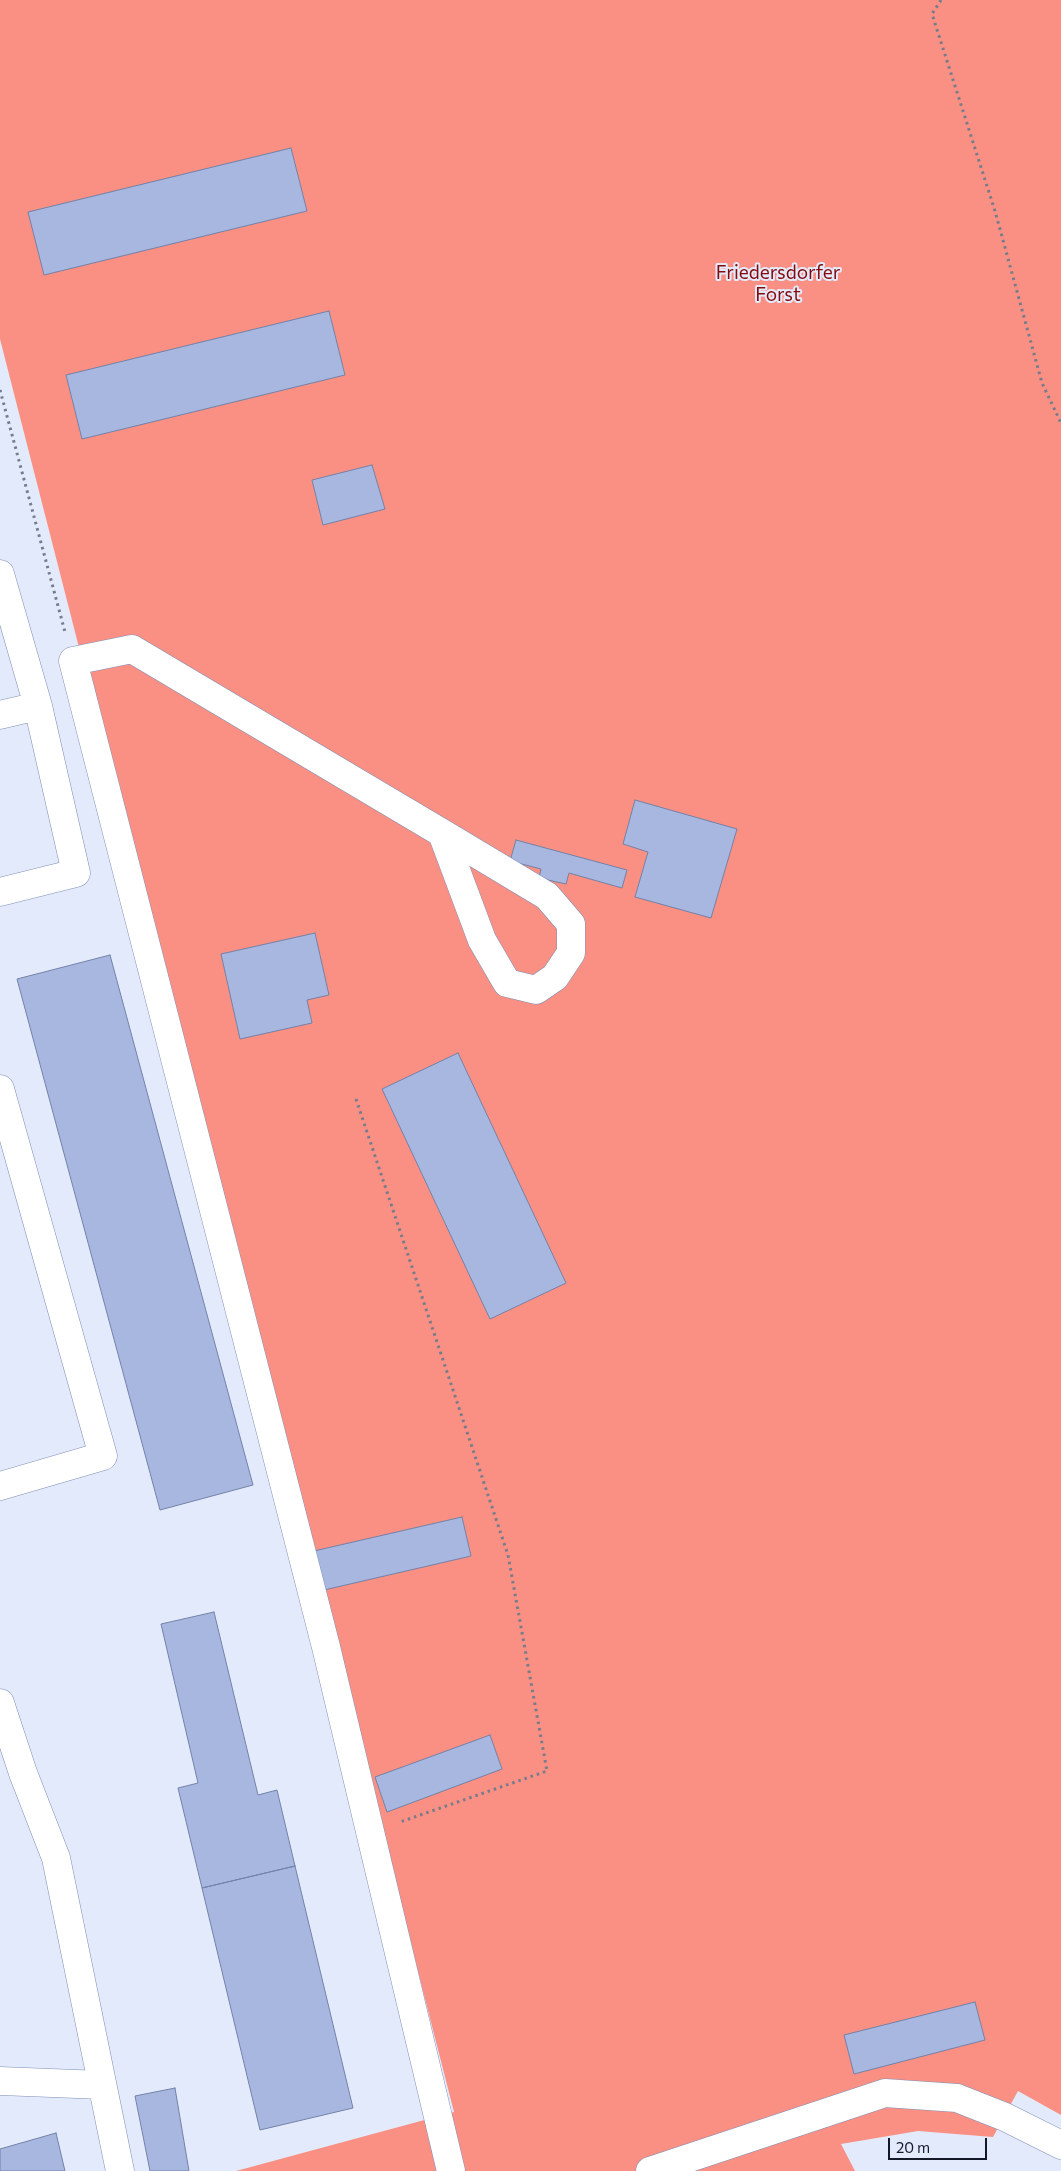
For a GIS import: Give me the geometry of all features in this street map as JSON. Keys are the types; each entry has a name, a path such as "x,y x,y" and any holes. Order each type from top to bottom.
{"lane":[{"path":"0,574 38,706 76,873 0,892"},
{"path":"442,833 482,940 507,983 536,990 555,977 571,953 571,924 547,896 442,833 132,649 73,662 321,1628 451,2171"},
{"path":"0,715 38,706"},
{"path":"0,1089 103,1456 0,1486"},
{"path":"0,1703 23,1773 56,1858 120,2171"},
{"path":"0,2081 102,2085"},
{"path":"650,2171 885,2093 958,2098 1005,2117 1061,2145"}],"path":[{"path":"941,0 932,14 995,210 1042,383 1061,423"},
{"path":"0,390 73,662"},
{"path":"356,1099 508,1555 547,1771 371,1832"}],"green space":[{"name":"Friedersdorfer Forst","path":"0,0 1061,0 1061,2115 1018,2091 993,2137 918,2131 841,2144 855,2171 236,2171 454,2112 0,339"}],"building":[{"path":"291,148 307,211 44,275 28,212"},
{"path":"329,311 345,375 82,439 66,375"},
{"path":"372,465 385,509 323,525 312,480"},
{"path":"635,800 737,829 711,918 635,897 648,852 623,844"},
{"path":"516,840 627,870 622,888 569,873 566,884 539,878 541,869 510,861"},
{"path":"315,933 329,995 307,1000 312,1023 240,1039 221,954"},
{"path":"110,955 253,1485 160,1510 17,979"},
{"path":"458,1053 566,1283 490,1319 382,1089"},
{"path":"462,1517 471,1556 324,1590 314,1551"},
{"path":"214,1612 258,1795 277,1790 295,1866 202,1888 178,1788 198,1783 161,1624"},
{"path":"490,1735 502,1769 387,1812 375,1777"},
{"path":"295,1866 353,2108 260,2130 202,1888"},
{"path":"975,2002 985,2040 854,2074 844,2035"},
{"path":"175,2088 189,2171 150,2171 135,2096"},
{"path":"56,2133 65,2171 0,2171 0,2149"}]}
